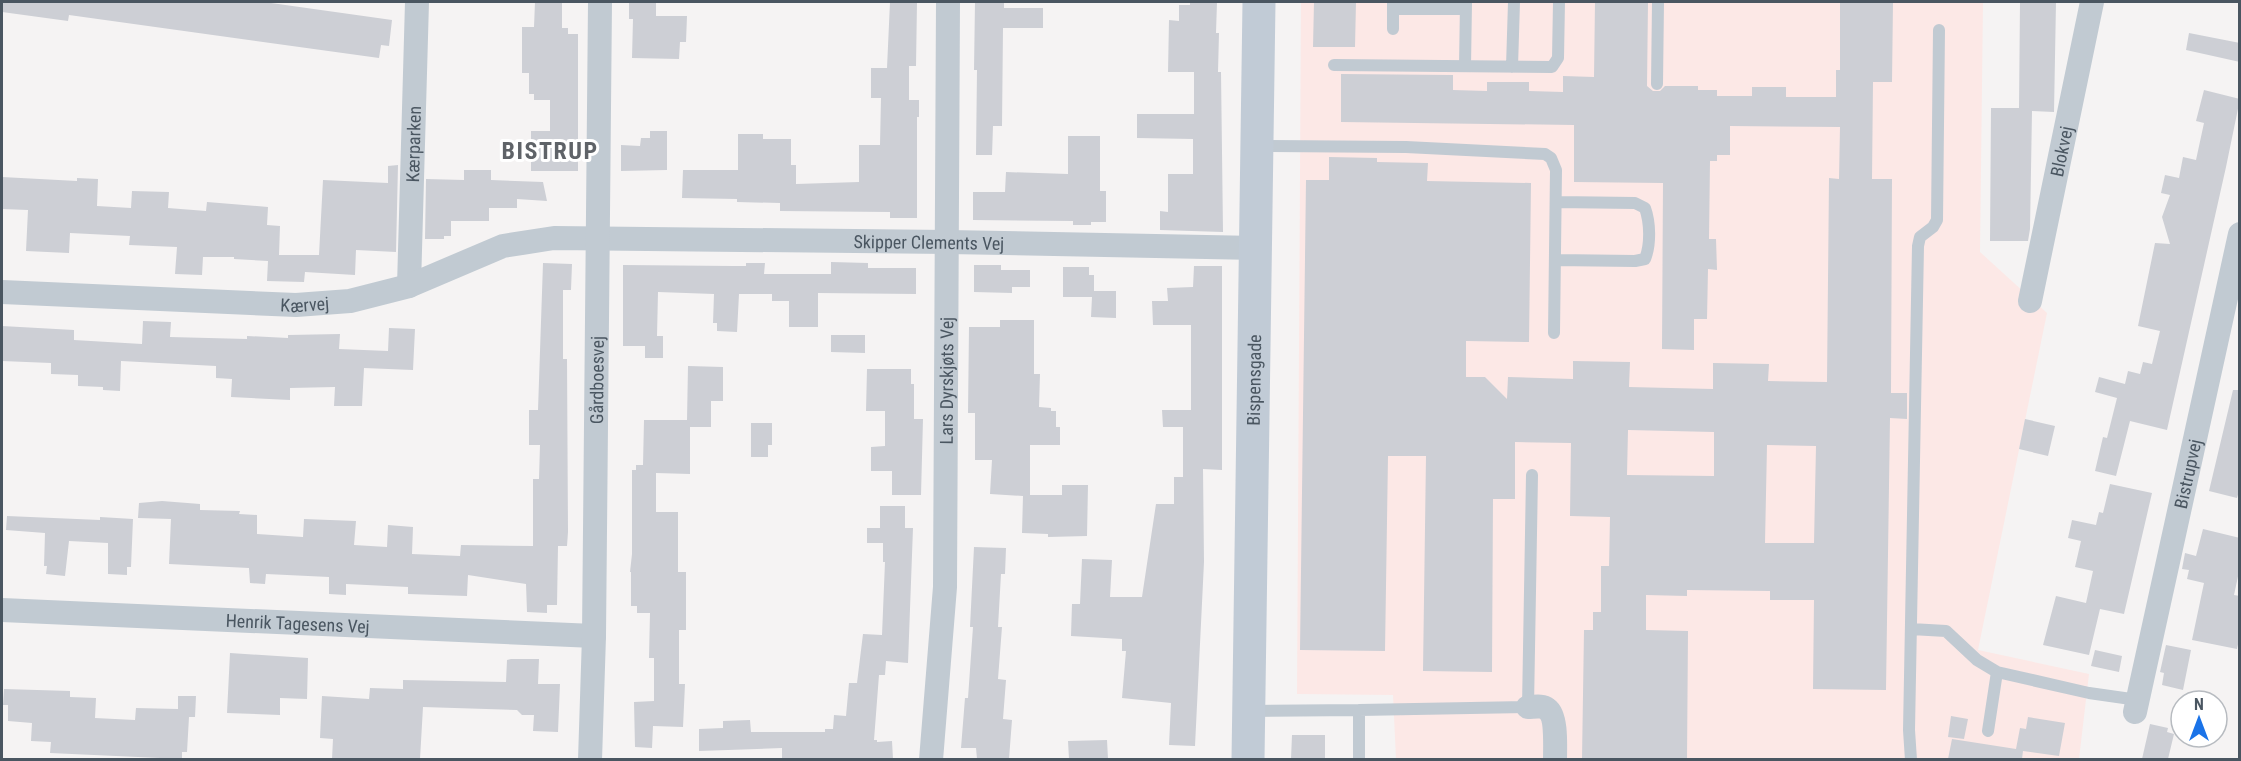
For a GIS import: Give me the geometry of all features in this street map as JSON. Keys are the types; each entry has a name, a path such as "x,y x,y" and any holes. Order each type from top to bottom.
{"street":[{"name":"Kærparken","path":"409,286 417,2"},
{"name":"Gårdboesvej","path":"590,759 594,636 600,2"},
{"name":"Lars Dyrskjøts Vej","path":"932,759 945,587 948,2"},
{"name":"Bispensgade","path":"1248,759 1259,2"},
{"name":"Blokvej","path":"2030,301 2092,2"},
{"name":"Bistrupvej","path":"2137,706 2240,234"},
{"name":"Kærvej","path":"2,292 296,305 350,301 409,286 503,246 554,238 598,239"},
{"name":"Skipper Clements Vej","path":"598,239 1257,248"},
{"name":"Henrik Tagesens Vej","path":"2,610 594,636"},
{"path":"1528,707 1549,709 1553,717 1556,759"}],"lane":[{"path":"1512,67 1514,2"},
{"path":"1334,65 1549,67 1555,65 1558,58 1559,2"},
{"path":"1658,84 1659,2"},
{"path":"1393,29 1393,5 1466,5 1465,66"},
{"path":"1911,759 1909,730 1918,246 1920,237 1933,227 1937,220 1939,30"},
{"path":"1258,146 1406,147 1545,154 1551,158 1556,170 1554,333"},
{"path":"1555,260 1635,261 1645,259 1648,250 1648,216 1645,208 1635,203 1556,202"},
{"path":"1249,711 1528,707 1532,475"},
{"path":"1911,629 1946,631 1977,660 1997,672 2137,706"},
{"path":"1988,731 1997,672"},
{"path":"1359,710 1359,759"}],"shaded area":[{"path":"1301,2 1983,2 1980,252 2047,313 1978,650 2089,674 2079,759 1396,759 1393,695 1297,694"}],"building":[{"path":"2,2 264,2 392,20 389,46 381,45 379,58 69,15 68,21 2,12"},
{"path":"535,2 562,2 562,28 568,28 568,34 578,34 578,171 531,171 531,131 550,131 550,100 534,100 534,94 529,94 529,73 522,73 522,27 534,27"},
{"path":"629,2 656,2 656,16 687,16 686,42 680,42 679,59 632,58 633,19 629,19"},
{"path":"890,2 917,2 916,66 909,66 909,100 919,100 917,218 890,218 890,212 780,211 780,203 737,202 737,199 682,198 683,170 738,170 738,134 763,134 763,139 791,139 791,165 796,165 796,184 859,182 859,145 880,145 881,98 871,98 871,68 887,68"},
{"path":"975,2 1004,2 1004,8 1043,8 1043,28 1003,28 1002,126 993,126 992,155 976,155"},
{"path":"1190,2 1217,2 1218,72 1221,72 1223,232 1160,230 1160,211 1168,212 1168,174 1193,174 1193,139 1137,138 1137,114 1194,114 1194,72 1168,72 1169,20 1179,21 1179,5 1190,5"},
{"path":"1314,2 1356,2 1355,47 1313,47"},
{"path":"1595,2 1648,2 1647,86 1653,91 1660,91 1665,86 1698,86 1698,90 1717,90 1717,96 1752,96 1752,87 1786,87 1786,97 1836,97 1836,70 1840,70 1840,2 1893,2 1892,82 1873,82 1872,179 1892,179 1891,393 1907,393 1907,419 1890,418 1886,690 1813,689 1814,600 1770,600 1770,591 1687,590 1687,596 1646,595 1646,630 1688,631 1687,759 1582,759 1584,630 1593,630 1593,612 1601,612 1601,566 1609,566 1610,517 1570,516 1571,443 1515,442 1515,499 1493,499 1492,672 1423,671 1426,456 1388,456 1385,651 1300,650 1306,180 1329,180 1329,157 1377,158 1377,162 1428,163 1427,181 1531,183 1529,342 1466,341 1466,377 1485,377 1507,399 1508,377 1573,379 1573,361 1630,362 1629,387 1713,389 1713,363 1769,364 1768,381 1827,382 1829,178 1839,179 1840,127 1730,126 1730,155 1717,155 1717,161 1710,161 1709,239 1716,239 1717,270 1708,269 1707,319 1694,319 1694,350 1662,349 1663,183 1574,182 1574,125 1341,122 1341,74 1453,75 1453,90 1487,91 1487,82 1529,82 1529,91 1563,92 1563,76 1594,77","holes":["1628,430 1714,432 1714,476 1627,475","1767,445 1816,446 1814,543 1765,543"]},
{"path":"2020,2 2056,2 2054,112 2032,111 2028,241 1990,241 1991,108 2019,108"},
{"path":"2189,33 2240,43 2240,62 2186,50"},
{"path":"2204,90 2240,99 2167,430 2130,421 2116,476 2095,471 2103,437 2107,438 2117,398 2095,392 2099,377 2125,384 2128,371 2140,374 2143,362 2152,364 2160,331 2138,326 2155,243 2170,244 2162,217 2170,195 2161,193 2165,175 2179,178 2183,157 2196,160 2204,123 2196,121"},
{"path":"650,131 667,131 667,170 621,171 621,145 640,146 641,138 650,138"},
{"path":"1068,136 1100,136 1100,191 1106,191 1106,222 1073,225 1073,221 973,220 973,192 1005,192 1006,172 1068,174"},
{"path":"398,165 396,252 356,250 355,275 305,272 304,282 267,281 268,261 234,259 234,257 203,257 202,275 175,274 177,247 129,245 130,236 70,233 69,253 26,251 28,210 2,209 2,177 77,181 77,178 98,179 97,206 131,208 132,191 169,192 168,208 206,211 207,202 268,207 267,225 280,226 279,255 319,255 323,180 388,183 388,166"},
{"path":"464,170 491,170 491,180 543,182 547,201 517,199 517,208 489,208 489,221 451,221 451,236 444,236 444,239 425,239 426,179 464,180"},
{"path":"831,262 868,263 868,268 916,268 916,294 818,293 818,327 789,327 789,301 772,301 772,294 739,294 737,332 717,331 717,323 713,323 714,294 658,292 657,336 663,336 663,358 645,358 645,346 623,346 623,265 746,266 746,263 765,263 764,274 831,274"},
{"path":"543,263 572,264 571,290 563,290 563,359 567,359 568,532 567,546 558,546 557,605 547,605 547,613 527,612 526,584 468,575 467,596 408,594 408,587 346,584 346,595 329,594 329,577 266,574 265,584 250,583 249,568 169,564 171,519 138,518 139,503 162,501 200,504 200,510 240,511 239,514 257,515 257,534 303,537 304,519 356,521 354,545 387,547 388,525 413,527 412,554 460,556 461,545 533,546 533,479 539,479 540,445 529,445 529,410 538,410"},
{"path":"974,265 1001,265 1001,270 1030,270 1030,287 1012,287 1012,293 974,292"},
{"path":"1194,266 1222,266 1222,470 1203,469 1204,562 1195,746 1169,745 1171,703 1122,698 1126,651 1122,651 1122,639 1071,636 1072,604 1080,604 1082,559 1112,560 1110,597 1142,597 1156,504 1174,504 1174,477 1183,477 1183,427 1163,427 1162,410 1191,410 1191,325 1153,325 1152,301 1168,301 1167,288 1193,287"},
{"path":"1063,267 1089,267 1089,275 1094,275 1094,291 1116,291 1116,318 1091,317 1092,297 1063,297"},
{"path":"1000,320 1034,320 1034,374 1040,374 1039,407 1056,411 1056,427 1060,427 1060,445 1030,445 1030,495 1062,495 1062,485 1088,485 1087,536 1048,537 1048,534 1022,533 1023,496 990,494 992,460 975,460 975,413 968,413 969,327 1000,327"},
{"path":"143,321 171,322 170,337 247,339 247,336 288,338 288,335 340,334 339,349 388,351 389,328 415,329 413,370 364,368 362,406 334,406 335,387 290,388 290,400 231,397 232,379 216,378 216,366 121,361 120,391 103,390 103,387 78,386 78,375 51,374 51,363 2,361 2,326 74,330 74,340 142,344"},
{"path":"831,335 865,335 865,353 831,352"},
{"path":"688,366 723,367 723,401 711,401 711,427 690,427 690,474 656,473 656,512 678,512 678,572 686,572 686,630 679,630 679,684 685,684 683,727 653,726 652,748 635,747 634,702 654,701 654,658 649,658 650,613 637,613 637,606 631,606 632,470 636,470 636,465 643,465 644,420 687,420"},
{"path":"867,369 911,369 911,384 914,384 914,419 923,419 921,495 892,495 892,471 871,471 871,447 885,446 885,411 866,411"},
{"path":"2233,390 2240,390 2240,488 2237,498 2209,491"},
{"path":"2025,419 2055,426 2048,456 2019,449"},
{"path":"751,423 772,423 772,445 768,445 768,457 751,457"},
{"path":"2110,484 2152,493 2124,614 2100,609 2089,655 2043,645 2056,596 2086,603 2093,571 2075,567 2081,541 2068,538 2072,520 2096,525 2099,512 2103,513"},
{"path":"880,506 905,506 905,528 913,528 908,663 886,661 885,675 879,675 874,740 877,742 892,741 893,759 782,759 782,748 699,751 699,729 723,728 723,721 750,720 751,732 825,732 825,729 833,729 834,715 846,716 849,683 857,683 863,634 882,635 885,562 883,562 883,543 867,543 867,528 880,528"},
{"path":"7,516 133,519 131,567 127,567 127,575 108,574 108,543 69,541 65,576 46,574 47,566 44,566 45,533 6,530"},
{"path":"2203,529 2240,538 2240,567 2234,595 2240,596 2240,635 2237,649 2192,640 2204,583 2187,579 2189,570 2182,569 2185,553 2196,556"},
{"path":"974,547 1006,548 1005,574 1001,574 998,627 1002,627 998,679 1006,680 1003,719 1012,720 1009,759 977,759 976,748 961,748 965,698 968,698 973,627 970,627"},
{"path":"2166,645 2191,650 2183,689 2162,685 2164,673 2160,672"},
{"path":"2095,650 2122,656 2119,672 2091,666"},
{"path":"230,653 308,658 307,699 280,698 280,715 227,713"},
{"path":"539,659 538,684 560,684 558,732 533,731 534,715 522,715 517,710 423,707 420,759 332,759 333,739 320,738 322,696 369,699 370,688 403,689 403,680 506,682 507,660"},
{"path":"4,689 70,691 70,697 96,698 95,718 135,720 136,708 178,709 178,696 196,696 195,717 189,717 187,752 182,752 182,759 50,753 51,742 31,741 32,723 8,721 8,705 3,705"},
{"path":"1951,716 1968,719 1964,739 1948,737"},
{"path":"2028,717 2065,723 2059,756 2023,751 2022,759 1948,759 1952,739 2016,749 2020,728 2026,729"},
{"path":"2150,724 2168,728 2170,749 2168,759 2142,759"},
{"path":"1292,735 1325,735 1325,759 1291,759"},
{"path":"1107,740 1108,759 1069,759 1068,741"}],"district":[{"name":"BISTRUP","path":"550,151"}]}
